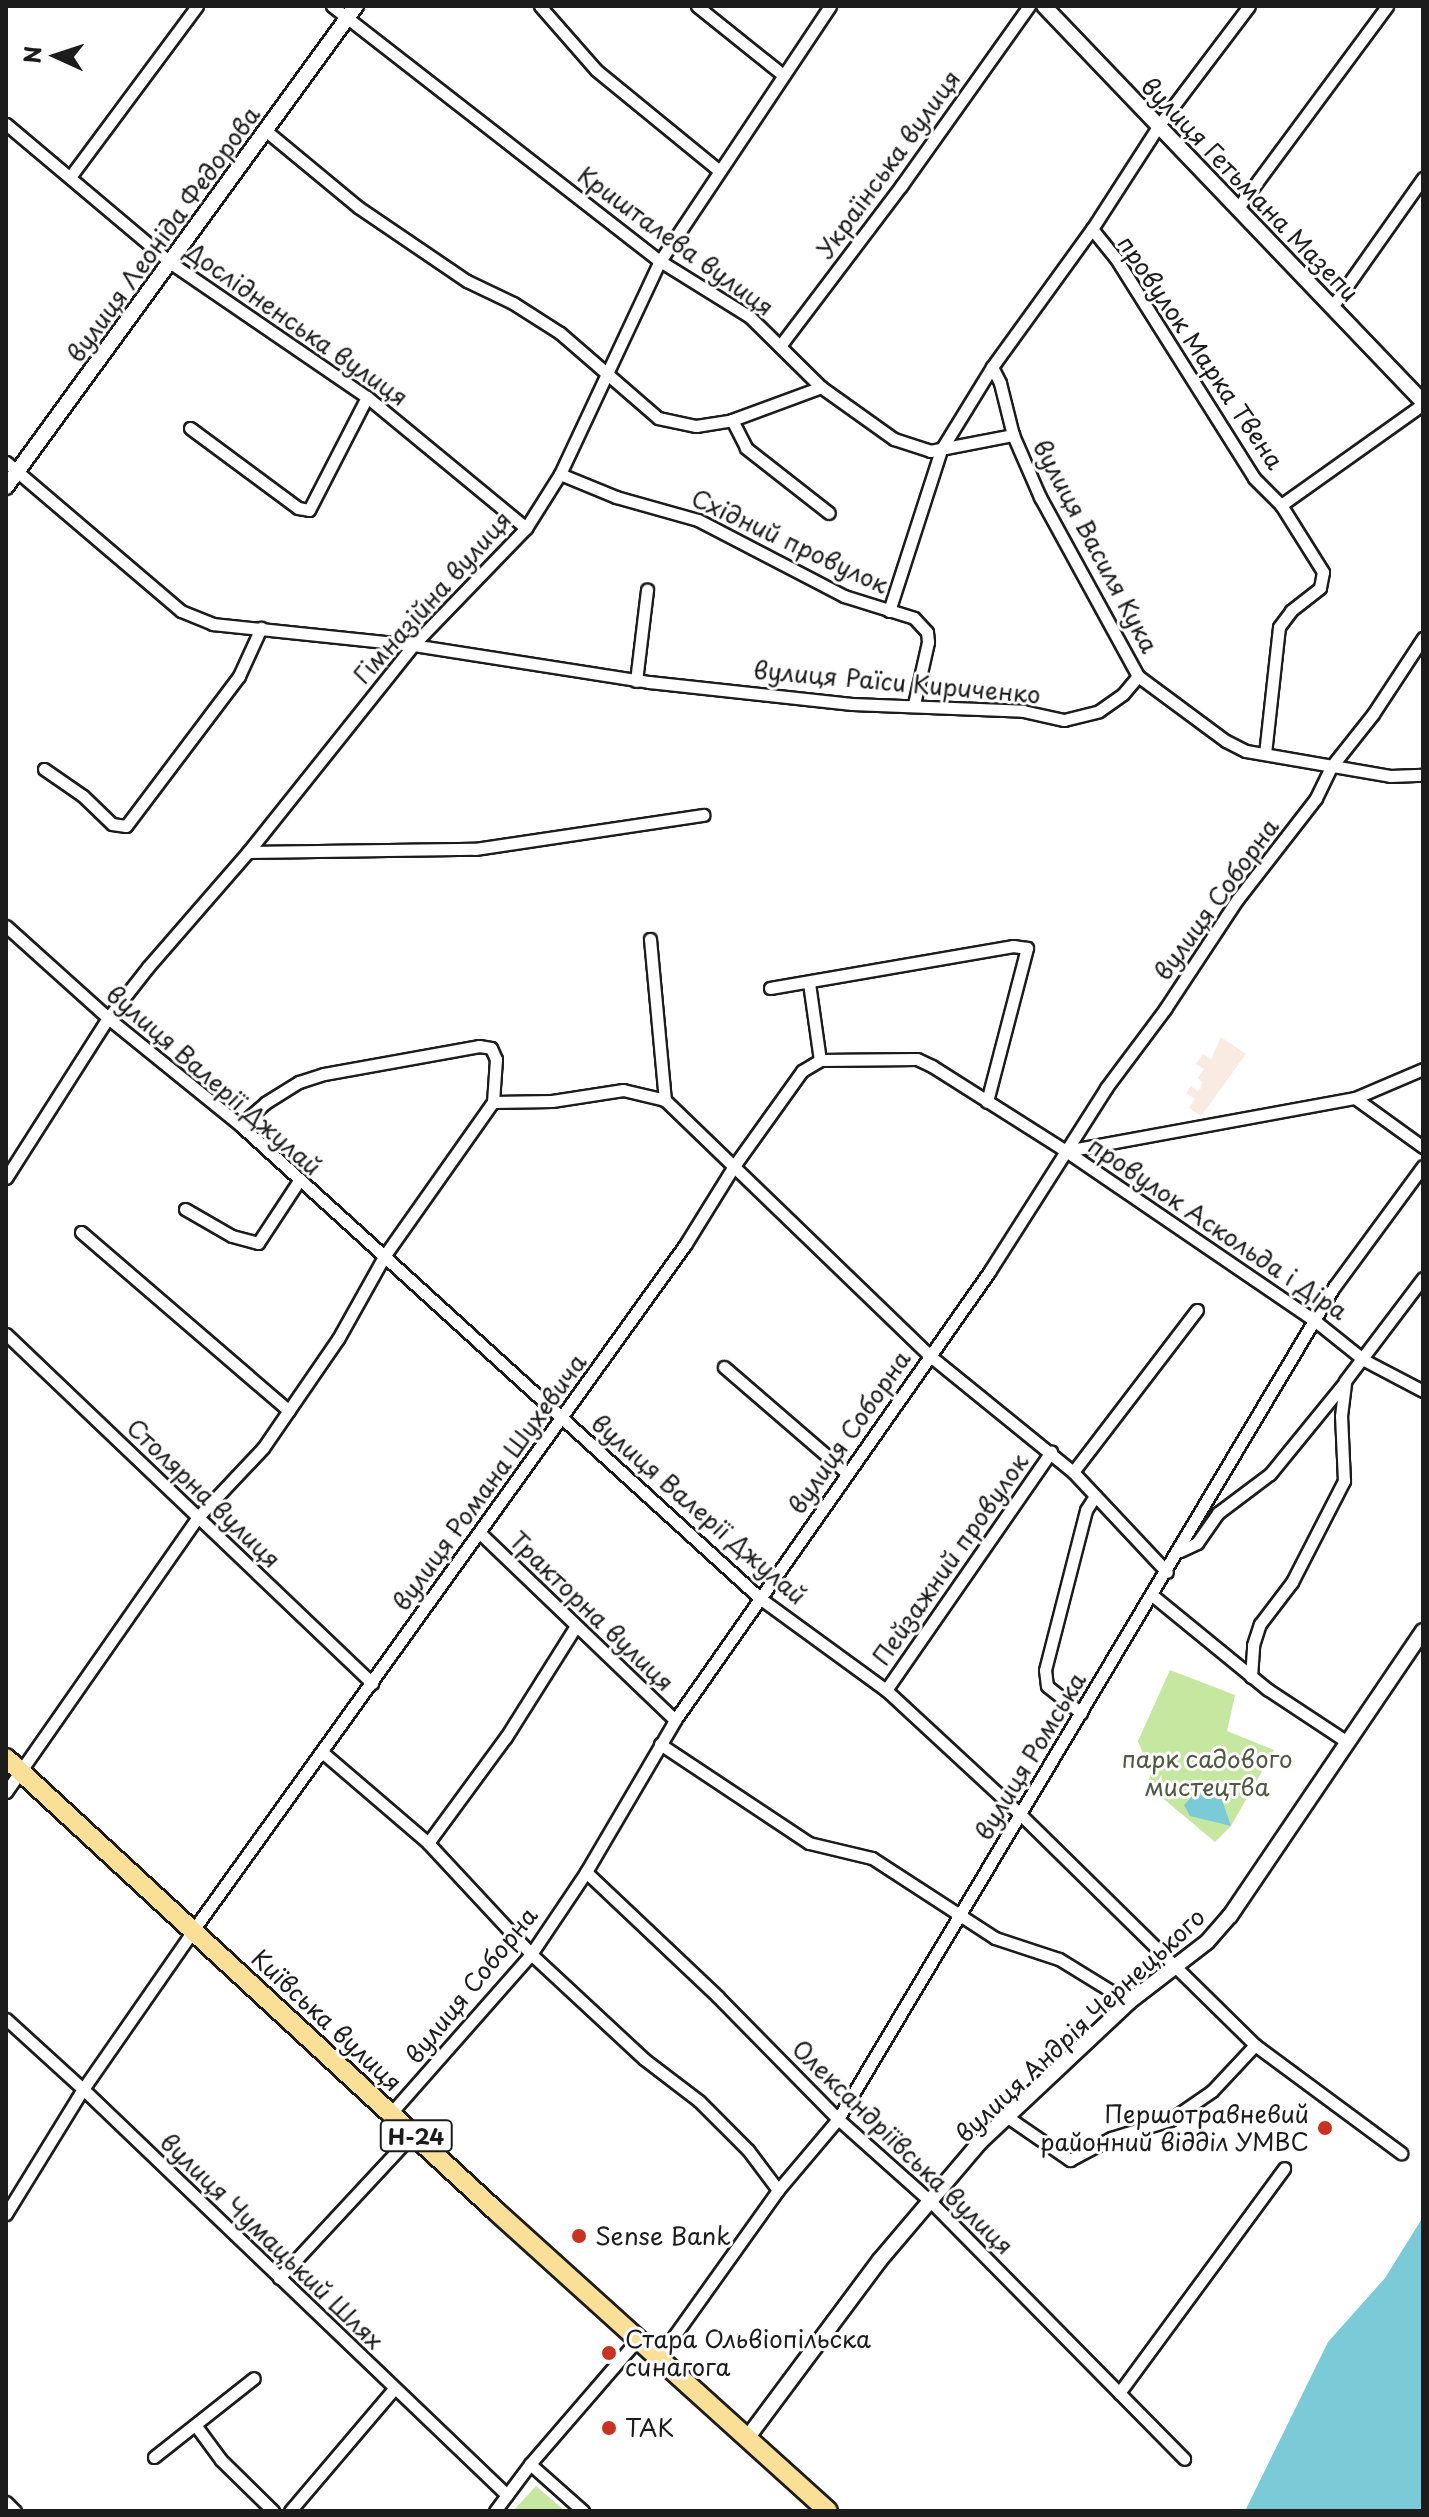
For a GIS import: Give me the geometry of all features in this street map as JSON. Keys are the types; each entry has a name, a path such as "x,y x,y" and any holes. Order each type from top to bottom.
{"main road":[{"name":"Київська вулиця","path":"6,1758 828,2511"}],"street":[{"path":"70,177 197,6"},
{"name":"Кришталева вулиця","path":"332,6 660,261 750,317 821,387 894,439 923,451 1013,435"},
{"name":"вулиця Леоніда Федорова","path":"6,487 12,467 171,263 356,6"},
{"path":"540,6 596,70 718,170"},
{"path":"697,6 783,75"},
{"name":"Гімназійна вулиця","path":"6,1178 108,1018 248,852 413,645 526,528 560,474 606,370 660,261 830,6"},
{"name":"Українська вулиця","path":"780,346 901,186 1029,6"},
{"name":"вулиця Гетьмана Мазепи","path":"1044,6 1423,403"},
{"path":"889,611 941,450 992,367 1092,229 1159,125 1249,6"},
{"path":"1237,209 1387,6"},
{"name":"Дослідненська вулиця","path":"6,124 171,263 367,397 526,528"},
{"path":"265,130 358,207 467,281 513,303 560,333 658,418 696,426 732,420 821,387"},
{"path":"1332,307 1423,178"},
{"name":"провулок Марка Твена","path":"1092,229 1131,282 1254,478 1281,505 1324,578 1320,588 1291,611 1279,627 1265,753"},
{"name":"вулиця Василя Кука","path":"992,367 1000,383 1013,435 1040,497 1138,676 1226,741 1246,751 1390,776 1423,775"},
{"path":"190,428 298,508 309,510 367,397"},
{"path":"1281,505 1390,431 1423,403"},
{"path":"732,420 746,448 829,513"},
{"name":"вулиця Раїси Кириченко","path":"12,467 181,611 213,624 413,645 636,681 852,704 914,704 1023,711 1064,720 1099,711 1123,694 1138,676"},
{"name":"Східний провулок","path":"560,474 616,497 698,520 844,596 914,618 927,632 928,658 914,704"},
{"path":"636,681 647,590"},
{"path":"44,769 83,796 112,824 126,826 239,676 261,628"},
{"name":"вулиця Соборна","path":"391,2113 531,1954 586,1872 675,1720 989,1272 1066,1151 1237,900 1316,798 1331,767 1373,714 1423,638"},
{"path":"248,852 475,849 703,815"},
{"name":"вулиця Валерії Джулай","path":"6,926 108,1018 240,1125 298,1182 385,1255 761,1599 886,1690 1020,1814 1255,2045 1401,2153"},
{"path":"650,939 665,1100"},
{"path":"770,988 1013,946 1027,948 987,1102 917,1059 820,1060 809,983"},
{"path":"6,1792 197,1518 263,1448 338,1339 385,1255 493,1102 496,1059 491,1048 479,1046 299,1082 265,1103 240,1125"},
{"name":"вулиця Романа Шухевича","path":"6,2214 83,2089 194,1929 685,1245 734,1166 802,1071 820,1060"},
{"path":"1066,1151 1355,1098 1423,1069"},
{"path":"493,1102 552,1101 623,1090 665,1100 929,1355 1073,1472 1167,1572"},
{"path":"1355,1098 1423,1147"},
{"name":"провулок Аскольда і Діра","path":"987,1102 1066,1151 1314,1320 1364,1360 1423,1391"},
{"name":"вулиця Ромська","path":"659,2357 778,2190 838,2119 1167,1572 1175,1553 1314,1320 1423,1166"},
{"path":"185,1209 232,1236 258,1243 298,1182"},
{"path":"81,1232 289,1411"},
{"path":"1175,1553 1197,1543 1218,1513 1270,1474 1364,1360 1423,1278"},
{"path":"1073,1472 1197,1310"},
{"name":"Столярна вулиця","path":"6,1334 372,1683"},
{"path":"724,1367 847,1473"},
{"path":"1251,1677 1253,1645 1260,1624 1292,1582 1344,1481 1341,1416 1345,1381"},
{"name":"Пейзажний провулок","path":"886,1690 1051,1452"},
{"path":"1081,1713 1047,1686 1045,1670 1086,1510 1095,1496"},
{"name":"Тракторна вулиця","path":"480,1533 675,1720"},
{"path":"1152,1595 1251,1677 1346,1741"},
{"path":"428,1843 506,1737 576,1626"},
{"name":"вулиця Андрія Чернецького","path":"748,2437 880,2260 1006,2116 1129,2002 1207,1942 1254,1885 1346,1741 1423,1631"},
{"path":"660,1744 809,1843 872,1858 995,1938 1059,1959 1129,2002"},
{"path":"322,1752 428,1843 531,1954 644,2059 699,2101 748,2150 778,2190"},
{"name":"Олександріївська вулиця","path":"586,1872 718,1997 838,2119 930,2201 1184,2459"},
{"name":"вулиця Чумацький Шлях","path":"6,2019 507,2495"},
{"path":"1006,2116 1070,2160 1111,2138 1170,2120 1212,2091 1255,2045"},
{"path":"279,2278 413,2134"},
{"path":"1119,2393 1284,2168"},
{"path":"495,2511 530,2464 638,2339"},
{"path":"154,2457 254,2378"},
{"path":"290,2511 394,2389"},
{"path":"196,2426 221,2460 273,2511"},
{"path":"530,2464 583,2511"},
{"path":"6,2502 15,2511"}],"shaded area":[{"path":"1221,1037 1246,1054 1201,1116 1189,1108 1195,1099 1186,1093 1191,1086 1198,1091 1201,1088 1202,1082 1198,1078 1204,1069 1196,1064 1203,1054 1211,1059"}],"green space":[{"name":"парк садового мистецтва","path":"1170,1670 1235,1695 1227,1731 1274,1750 1231,1826 1215,1842 1147,1785 1151,1773 1138,1741"},
{"path":"536,2486 565,2511 513,2511"}],"water":[{"path":"1194,1794 1221,1797 1231,1826 1190,1816 1184,1805"},
{"path":"1423,2217 1423,2511 1245,2511 1328,2342 1385,2278"}],"place":[{"name":"Першотравневий районний відділ УМВС","path":"1325,2128"},
{"name":"Sense Bank","path":"579,2236"},
{"name":"Стара Ольвіопільска синагога","path":"609,2353"},
{"name":"ТАК","path":"609,2428"}]}
